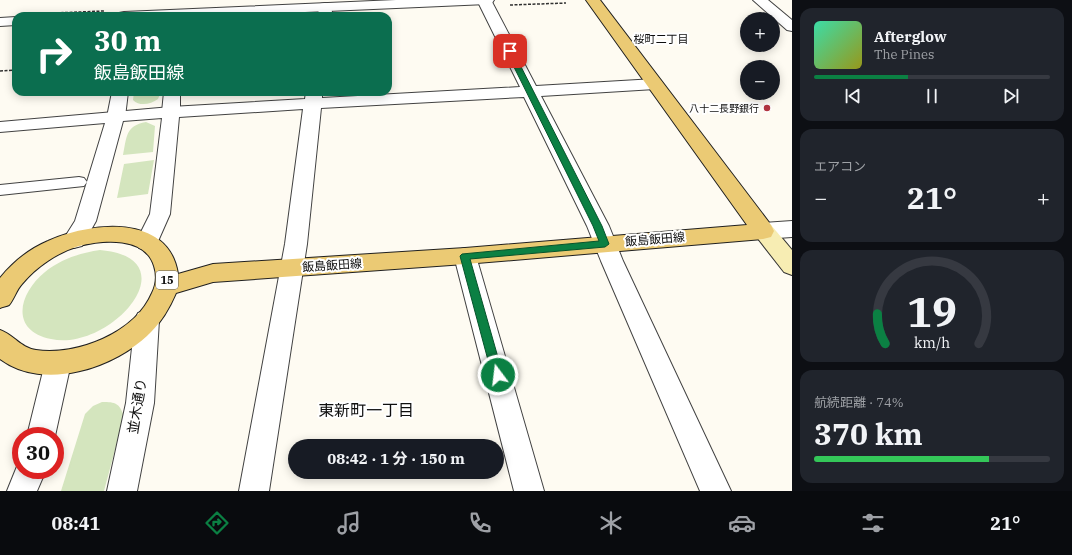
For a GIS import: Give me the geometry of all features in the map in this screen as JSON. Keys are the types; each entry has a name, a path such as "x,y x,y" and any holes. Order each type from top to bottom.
{"main road":[{"path":"593,0 763,231 792,266"},
{"name":"飯島飯田線","path":"166,277 465,256 763,231"},
{"name":"15","path":"0,298 8,277 43,254 74,240 94,235 114,234 132,236 147,242 160,252 166,277 162,298 147,320 133,333 110,348 77,360 58,363 37,362 19,358 2,347"}],"street":[{"path":"176,12 178,0"},
{"path":"325,12 485,0 530,93 598,226 716,491"},
{"path":"760,0 792,27"},
{"path":"0,22 12,19"},
{"path":"0,126 116,117 314,98 530,93 655,84"},
{"path":"74,240 85,221 116,117 119,96"},
{"path":"147,242 160,214 172,96"},
{"path":"254,491 296,244 314,98"},
{"path":"763,231 792,229"},
{"path":"465,256 529,491"},
{"name":"並木通り","path":"122,491 140,403 147,320"},
{"path":"43,427 58,363"},
{"path":"22,491 27,479"}],"lane":[{"path":"0,190 79,182"}],"path":[{"path":"84,12 109,10"},
{"path":"0,71 12,70"}],"green space":[{"path":"134,96 159,96 158,99 149,103 139,104 133,100"},
{"path":"146,122 155,126 153,152 123,155 128,133 134,126"},
{"path":"154,160 148,194 117,198 124,164"},
{"path":"100,250 127,257 140,269 141,285 132,302 117,319 97,332 74,339 51,339 38,334 29,328 24,319 22,310 24,300 36,281 51,267 64,260"},
{"path":"102,402 111,402 116,404 119,406 124,416 104,491 61,491 85,414 93,406"}],"place":[{"name":"八十二長野銀行","path":"767,108"}],"district":[{"name":"桜町二丁目","path":"661,39"},
{"name":"東新町一丁目","path":"366,410"}],"route":[{"path":"498,375 465,256 605,244 598,226 510,51"}]}
